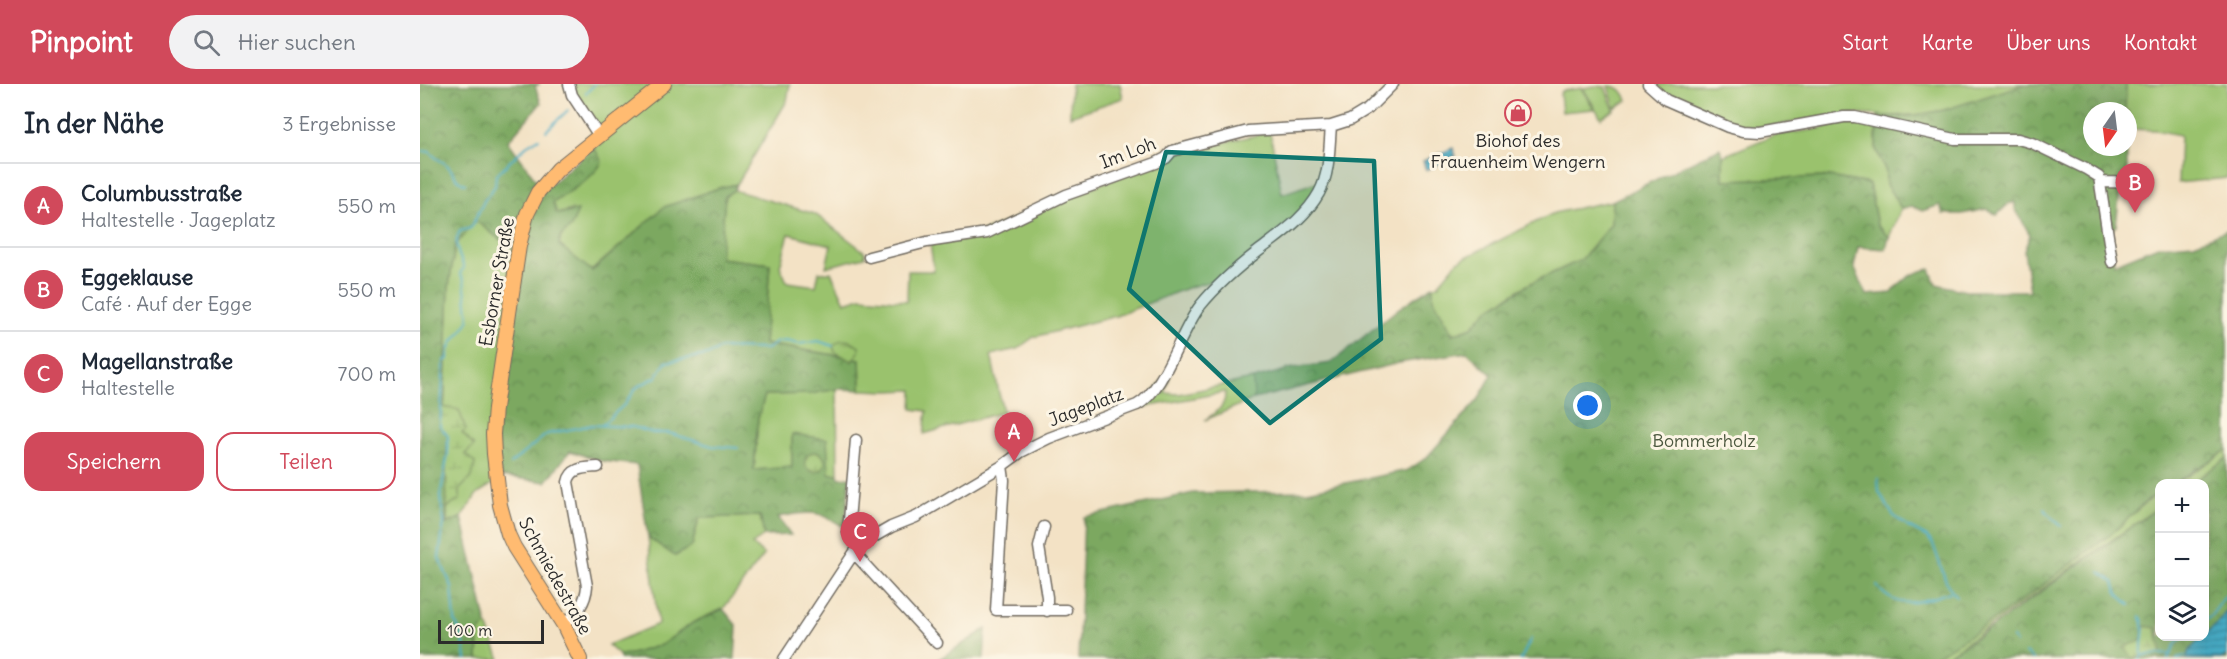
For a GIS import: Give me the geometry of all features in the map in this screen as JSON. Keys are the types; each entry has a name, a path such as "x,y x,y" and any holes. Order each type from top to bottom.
{"main road":[{"name":"Esborner Straße","path":"496,474 493,444 495,408 524,222 533,200 548,178 664,84"},
{"name":"Schmiedestraße","path":"496,474 500,505 508,534 563,624 580,659"}],"street":[{"path":"569,84 572,95 599,136"},
{"name":"Im Loh","path":"869,257 927,242 987,233 1066,195 1156,163 1177,150 1248,131 1331,126 1350,120 1368,108 1393,84"},
{"path":"1648,84 1666,100 1728,127 1743,131 1760,132 1855,117 1955,140 2018,139 2032,142 2099,177 2112,262"},
{"name":"Jageplatz","path":"784,659 857,550 891,527 916,517 1002,466 1021,452 1049,438 1137,405 1148,397 1163,373 1185,328 1201,305 1228,276 1307,211 1321,190 1326,176 1331,126"},
{"path":"2101,182 2149,183"},
{"path":"856,440 848,532 857,550 937,643"},
{"path":"563,624 580,608 587,586 568,482 569,477 576,470 598,466"},
{"path":"1002,466 1004,480 995,607 1000,611 1065,610"},
{"path":"1044,527 1039,547 1047,610"}],"highlighted area":[{"path":"1166,152 1374,161 1381,339 1270,423 1129,289"}],"green space":[{"path":"420,84 540,84 535,86 541,103 508,141 539,184 515,251 476,221 455,245 449,286 444,412 450,441 446,524 462,517 487,625 479,632 478,659 420,659"},
{"path":"573,84 660,84 599,133 577,101"},
{"path":"670,84 790,84 787,101 737,184 719,188 664,208 591,271 559,245 561,236 571,227 572,210 557,214 553,202 583,182 599,167 594,147"},
{"path":"1071,84 1120,84 1123,98 1070,116"},
{"path":"1651,84 2025,84 1971,103 1928,114 1891,116 1850,114 1757,128 1728,125 1667,98"},
{"name":"Bommerholz","path":"2025,84 2126,84 2125,102 2083,102 2083,156 2127,156 2127,171 2120,190 2116,226 2111,230 2114,264 2158,246 2194,243 2227,230 2227,450 2181,479 2155,479 2155,496 2120,526 1976,631 1930,659 1078,659 1084,517 1193,493 1307,491 1408,470 1426,458 1478,400 1492,375 1467,352 1399,363 1254,399 1253,379 1293,368 1331,363 1399,308 1433,286 1433,298 1453,334 1472,327 1487,310 1529,284 1581,260 1611,224 1612,201 1720,148 1723,156 1723,180 1829,177 1869,184 1877,225 1889,237 1886,249 1858,247 1854,267 1867,295 1892,293 1908,277 1930,269 1936,284 1966,291 2030,291 2024,251 2030,235 2015,208 2015,202 2008,204 1997,215 1987,209 1962,214 1943,214 1940,205 1922,211 1912,206 1901,209 1886,185 1886,172 1876,149 1878,116 1910,116 1944,110"},
{"path":"2126,84 2227,84 2227,178 2178,183 2180,135 2137,129 2137,102 2125,102"},
{"path":"1608,86 1620,90 1627,101 1615,108"},
{"path":"1605,87 1614,110 1601,118 1583,88"},
{"path":"1581,88 1594,109 1562,112 1560,94 1562,91"},
{"path":"1858,122 1876,126 1876,149 1886,172 1886,185 1901,209 1889,237 1877,226 1869,184 1829,177 1723,180 1723,156 1774,135"},
{"path":"1270,132 1282,194 1322,180 1306,208 1222,278 1187,288 1116,316 1034,337 1017,349 991,355 1003,412 924,434 927,411 912,409 913,390 861,390 860,359 764,344 770,264 719,258 725,196 734,190 815,214 865,252 865,257 826,267 831,245 789,234 780,266 787,282 816,286 819,272 831,272 845,302 861,297 907,301 908,271 934,271 930,243 961,240 1177,153"},
{"path":"594,147 602,162 598,168 586,180 553,203 557,214 578,211 571,227 561,236 559,245 592,271 664,207 737,184 734,190 725,196 720,258 770,264 764,344 860,359 861,390 837,389 810,394 765,395 758,418 754,470 792,467 792,434 827,439 829,474 838,474 839,478 850,477 845,528 820,514 806,513 778,517 791,535 764,536 760,516 699,518 692,546 675,556 648,537 637,465 602,461 570,451 546,482 500,476 496,437 527,225 544,190"},
{"path":"1612,201 1611,224 1581,260 1529,284 1487,310 1473,327 1453,334 1433,298 1433,286 1438,285 1458,261 1554,213"},
{"path":"476,221 515,251 494,483 477,494 462,517 447,524 448,469 444,412 449,286 455,245"},
{"path":"841,340 851,341 859,346 859,352 852,361 835,352 833,346"},
{"path":"1173,366 1165,393 1179,394 1253,379 1254,399 1205,420 1222,405 1225,392 1141,408"},
{"path":"837,389 838,474 829,474 792,435 792,468 754,470 758,418 765,395 810,394"},
{"path":"441,407 459,410 466,430 462,433 474,446 465,454 475,463 472,477 460,489 460,499 447,508 448,436 440,426"},
{"path":"2227,450 2227,458 2198,479 2183,479"},
{"path":"815,452 822,455 825,462 822,469 815,472 808,469 805,462 808,455"},
{"path":"2227,458 2227,659 1942,659 1992,627 2155,510 2155,641 2209,641 2209,479 2198,479"},
{"path":"2155,496 2155,510 1942,659 1930,659 1976,631 2042,585 2107,537"},
{"path":"761,516 764,536 752,544 764,555 723,609 694,622 661,645 631,654 619,655 608,645 658,624 648,537 675,556 692,546 699,518"},
{"path":"723,609 737,626 735,659 620,659 619,655 631,654 661,645 694,622"},
{"path":"487,625 500,659 478,659 479,631"},
{"path":"2145,626 2155,628 2155,641 2159,641 2160,654 2133,658 2124,647 2141,641"},
{"path":"986,629 984,659 939,659"}],"water":[{"path":"1453,148 1456,156 1426,170 1423,161"},
{"path":"2227,610 2227,655 2221,659 2187,659 2188,652 2198,641 2209,641 2209,631"}],"waterway":[{"path":"586,93 595,84"},
{"path":"546,131 568,110"},
{"path":"466,659 463,639 455,621 452,587 439,558 444,522 440,497 448,453 448,436 440,426 444,361 448,359 450,346 469,321 464,280 460,273 464,268 457,250 457,241 460,231 471,228 484,201 495,186 496,175 526,146 539,138"},
{"path":"423,151 430,152 447,165 465,184"},
{"path":"602,425 625,404 637,387 656,377 666,362 708,355 721,348 767,349 777,342 786,341 799,344 818,341 833,346"},
{"path":"510,464 547,434 592,425 633,427 653,433 669,433 712,446 738,448"},
{"path":"1878,478 1879,492 1893,515 1908,527 1927,537 1933,544 1947,584 1956,596"},
{"path":"2044,509 2061,526"},
{"path":"2100,572 2114,582 2118,594 2130,605"},
{"path":"1877,586 1893,600 1902,602 1930,599 1950,592"},
{"path":"2209,618 2227,594"},
{"path":"2140,616 2144,629 2142,655"},
{"path":"2013,638 2016,643"},
{"path":"1521,659 1531,639"},
{"path":"2168,659 2179,641"},
{"path":"2025,653 2033,659"},
{"path":"2140,659 2142,655 2170,654"},
{"path":"2177,659 2186,656"}],"place":[{"name":"Biohof des Frauenheim Wengern","path":"1518,113"},
{"name":"Eggeklause","path":"2135,213"},
{"name":"Columbusstraße","path":"1014,462"},
{"name":"Magellanstraße","path":"860,562"}]}
